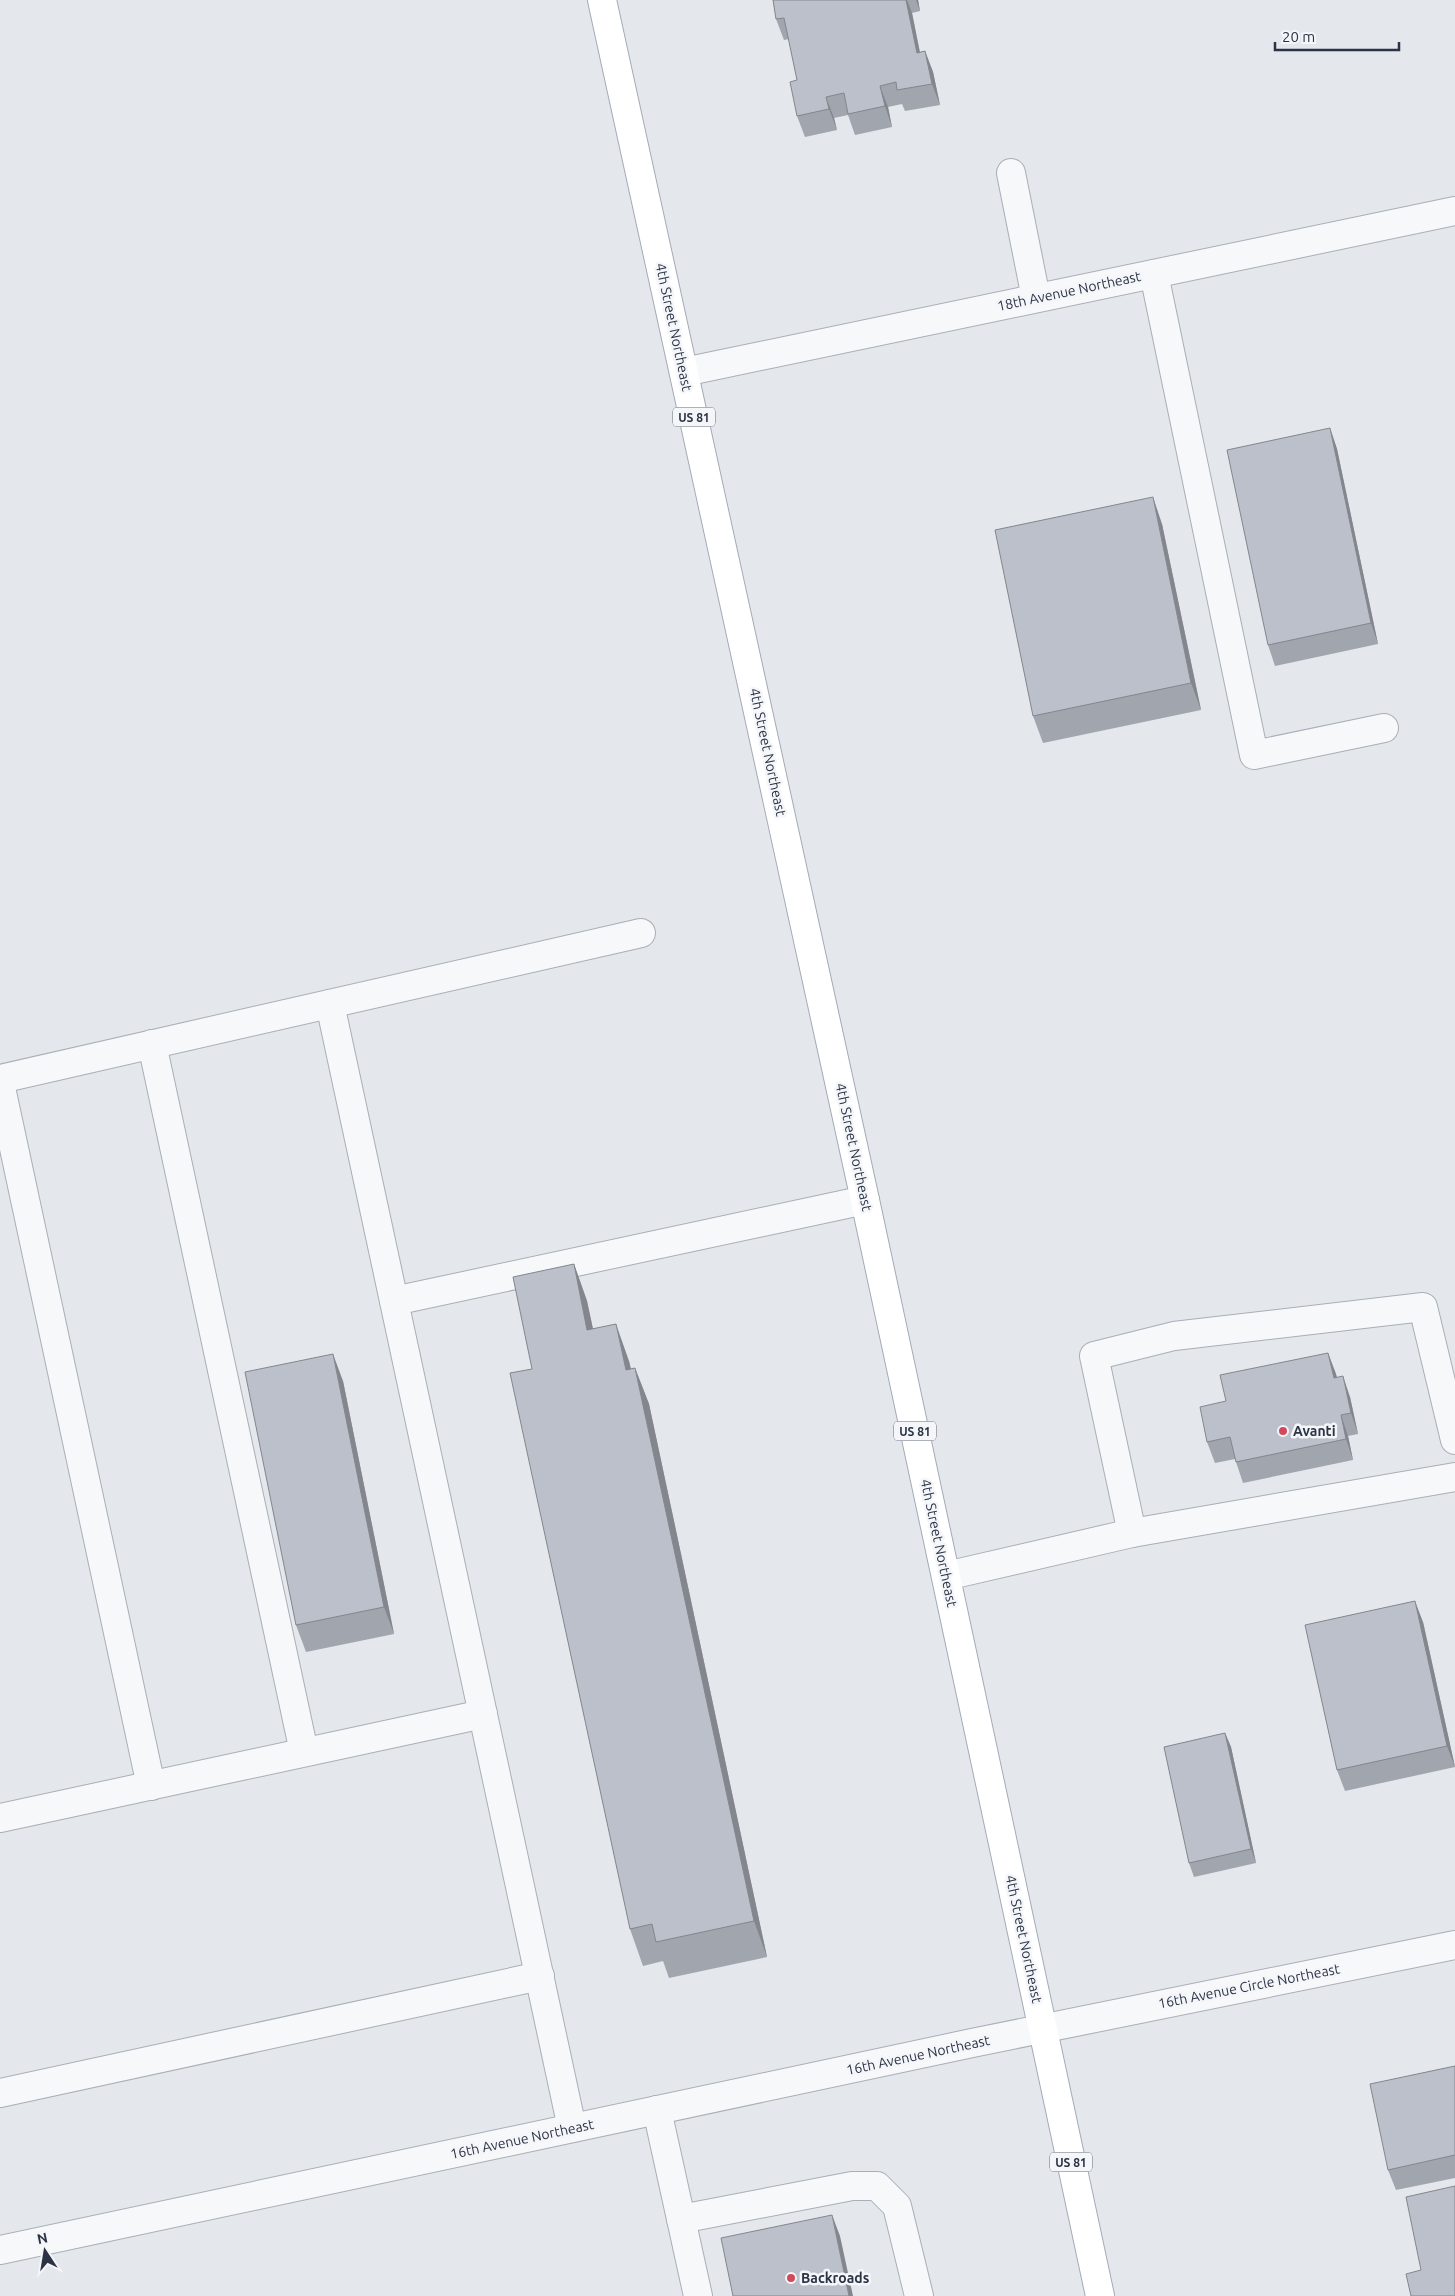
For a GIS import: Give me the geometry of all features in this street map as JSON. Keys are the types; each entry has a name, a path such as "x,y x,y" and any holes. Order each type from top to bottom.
{"main road":[{"name":"4th Street Northeast","path":"602,0 865,1200 1100,2296"}],"street":[{"path":"1011,173 1036,298"},
{"name":"18th Avenue Northeast","path":"684,372 1455,211"},
{"path":"1154,274 1254,754 1384,728"},
{"path":"0,1078 641,933"},
{"path":"330,1004 572,2128"},
{"path":"152,1044 304,1752"},
{"path":"0,1083 151,1786"},
{"path":"394,1301 865,1200"},
{"path":"1132,1533 1094,1356 1174,1336 1423,1307 1454,1437"},
{"path":"946,1576 1132,1533 1455,1477"},
{"path":"0,1818 483,1714"},
{"name":"16th Avenue Circle Northeast","path":"1044,2028 1455,1944"},
{"path":"0,2093 540,1976"},
{"name":"16th Avenue Northeast","path":"0,2250 1044,2028"},
{"path":"657,2110 698,2296"},
{"path":"681,2219 852,2186 878,2186 897,2206 919,2296"}],"building":[{"path":"773,0 906,0 917,53 925,51 932,84 897,90 896,82 880,86 885,106 848,114 844,93 826,97 829,109 797,116 790,82 797,80 784,18 776,19"},
{"path":"1330,428 1371,623 1268,645 1227,450"},
{"path":"1153,497 1191,683 1033,716 995,530"},
{"path":"574,1264 587,1330 616,1324 626,1370 635,1368 754,1921 656,1942 652,1924 630,1929 510,1373 532,1369 513,1277"},
{"name":"Avanti","path":"1328,1353 1334,1378 1343,1376 1351,1413 1341,1415 1346,1439 1236,1462 1230,1437 1207,1442 1200,1407 1226,1401 1220,1375"},
{"path":"333,1354 384,1607 296,1625 245,1372"},
{"path":"1415,1601 1447,1746 1337,1770 1305,1625"},
{"path":"1225,1733 1251,1849 1189,1863 1164,1747"},
{"path":"1455,2066 1455,2155 1388,2170 1370,2084"},
{"path":"1455,2186 1455,2296 1411,2296 1406,2274 1421,2270 1406,2197"},
{"name":"Backroads","path":"832,2215 849,2296 733,2296 721,2238"}],"place":[{"name":"Avanti","path":"1283,1431"},
{"name":"Backroads","path":"791,2278"}]}
